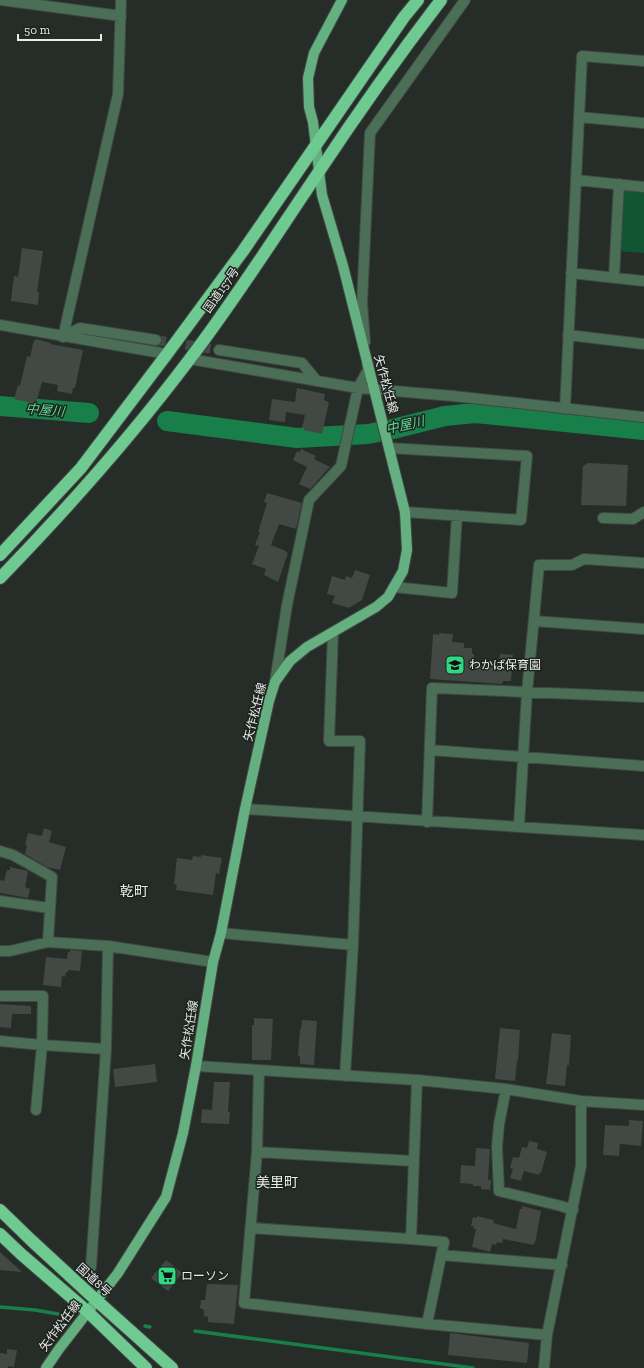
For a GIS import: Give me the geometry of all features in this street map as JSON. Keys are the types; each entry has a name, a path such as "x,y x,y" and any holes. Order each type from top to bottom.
{"highway":[{"name":"国道157号","path":"0,555 81,468 167,354 243,251 418,0"},
{"name":"国道157号","path":"0,578 104,466 190,359 277,236 318,173 410,41 441,0"},
{"name":"国道8号","path":"0,1210 96,1300 172,1368"},
{"path":"0,1234 87,1311 146,1368"}],"main road":[{"name":"矢作松任線","path":"46,1368 87,1311 118,1273 166,1197 182,1133 196,1066 213,962 221,933 245,810 269,701 275,682 290,661 307,647 376,608 388,597 403,571 407,550 405,512 342,266 322,195 318,173 313,122 309,107 308,78 314,53 342,0"}],"street":[{"path":"1,0 121,16"},
{"path":"63,337 118,94 121,0"},
{"path":"275,682 287,605 309,500 341,466 358,388 368,370 362,303 370,133 465,0"},
{"path":"565,409 582,56 644,61"},
{"path":"579,117 644,123"},
{"path":"576,180 644,187"},
{"path":"614,278 619,184"},
{"path":"571,273 644,281"},
{"path":"0,325 167,354"},
{"path":"63,337 80,328 156,340"},
{"path":"568,335 644,344"},
{"path":"219,350 302,363 316,380"},
{"path":"190,359 358,388 453,396 644,417"},
{"path":"388,446 527,456 521,520 405,512"},
{"path":"603,518 633,519 644,512"},
{"path":"394,587 452,593 457,515"},
{"path":"519,826 527,692 539,565 572,565 584,559 644,563"},
{"path":"534,621 644,629"},
{"path":"333,633 329,741 360,741 353,945 345,1076"},
{"path":"427,822 432,688 644,698"},
{"path":"430,750 644,766"},
{"path":"245,810 644,835"},
{"path":"0,851 13,855 52,877 48,942"},
{"path":"0,901 49,908"},
{"path":"221,933 353,945"},
{"path":"0,951 10,951 48,942 108,946 213,962"},
{"path":"91,1267 106,1049 108,946"},
{"path":"0,996 43,996 42,1045 36,1110"},
{"path":"0,1041 106,1049"},
{"path":"196,1066 417,1080 506,1089 581,1101 644,1105"},
{"path":"259,1070 257,1152 252,1228 244,1303 427,1324 547,1335"},
{"path":"411,1239 417,1080"},
{"path":"506,1089 499,1124 497,1147 499,1191 573,1210"},
{"path":"544,1368 547,1335 581,1166 581,1101"},
{"path":"257,1152 413,1161"},
{"path":"252,1228 444,1242 427,1324"},
{"path":"441,1255 562,1265"}],"green space":[{"path":"621,186 644,189 644,253 618,251"}],"building":[{"path":"22,248 43,251 37,292 39,292 38,305 11,301 14,276 18,277"},
{"path":"36,339 51,343 50,344 83,350 75,388 73,388 72,394 57,391 58,385 42,382 36,404 14,399 18,385 20,386 27,356 30,357 34,340 35,341"},
{"path":"297,388 325,394 324,400 329,402 322,434 304,430 304,428 302,428 305,415 286,412 285,422 269,420 272,399 295,402"},
{"path":"301,449 316,456 314,459 330,467 310,489 299,484 307,467 293,460 297,451 300,452"},
{"path":"588,463 628,465 626,506 581,505 583,466"},
{"path":"267,493 302,503 296,529 279,524 271,545 288,553 278,582 264,575 266,569 252,564 259,546 255,545 260,532 258,532 267,503 264,502"},
{"path":"355,570 370,575 362,600 349,608 332,603 335,596 327,594 332,576 345,580 346,576 352,578"},
{"path":"439,633 453,634 452,642 464,643 464,648 472,648 474,661 499,663 500,654 513,655 511,681 503,681 502,684 430,679 433,634 439,635"},
{"path":"44,828 52,831 49,842 66,847 60,870 47,867 25,854 27,845 25,845 28,833 42,836"},
{"path":"201,855 222,858 219,874 216,873 213,895 176,890 177,885 174,884 177,858 192,860 193,856 201,857"},
{"path":"10,867 28,871 25,887 30,889 28,898 0,893 0,880 4,881 7,870 10,870"},
{"path":"70,950 82,951 80,971 68,970 65,977 62,976 61,987 43,985 46,957 67,959 68,952 70,952"},
{"path":"0,1004 31,1006 31,1014 12,1014 11,1028 0,1027"},
{"path":"254,1018 273,1019 271,1060 252,1060 252,1025 254,1025"},
{"path":"302,1020 317,1021 314,1065 300,1064 300,1057 298,1056"},
{"path":"500,1028 520,1030 515,1081 495,1079"},
{"path":"552,1033 571,1035 569,1065 567,1065 565,1086 546,1084"},
{"path":"155,1064 157,1082 115,1087 113,1069"},
{"path":"214,1082 230,1082 228,1112 230,1112 229,1124 201,1123 202,1109 212,1110"},
{"path":"629,1120 643,1121 641,1146 620,1144 619,1156 603,1155 605,1125 629,1126"},
{"path":"529,1141 538,1143 537,1149 547,1152 541,1173 539,1173 539,1175 524,1171 521,1181 510,1178 513,1169 510,1168 513,1157 519,1158 522,1147 527,1148"},
{"path":"476,1148 490,1149 488,1180 491,1180 490,1190 481,1189 481,1186 473,1186 473,1184 460,1183 461,1165 475,1166"},
{"path":"522,1206 541,1211 534,1245 503,1239 502,1243 497,1242 496,1245 492,1244 490,1252 472,1247 476,1229 473,1228 474,1226 471,1226 473,1217 477,1218 477,1216 494,1220 493,1223 516,1229"},
{"path":"0,1252 22,1272 0,1270"},
{"name":"ローソン","path":"166,1260 182,1273 168,1291 151,1278"},
{"path":"207,1284 238,1285 234,1324 208,1322 208,1317 204,1316 204,1310 200,1308 201,1300 205,1300"},
{"path":"450,1333 529,1343 527,1363 448,1355"},
{"path":"7,1349 17,1350 14,1367 8,1366 8,1368 0,1368 0,1353 7,1354"}],"waterway":[{"name":"中屋川","path":"0,406 89,413"},
{"name":"中屋川","path":"167,421 297,438 368,434 445,416 475,413 644,430"},
{"path":"0,1307 35,1310 58,1314"},
{"path":"145,1326 150,1327"},
{"path":"195,1331 473,1368"}],"tunnel":[{"path":"156,340 219,350"}],"place":[{"name":"わかば保育園","path":"455,665"},
{"name":"ローソン","path":"167,1276"}],"district":[{"name":"乾町","path":"134,891"},
{"name":"美里町","path":"277,1182"}]}
